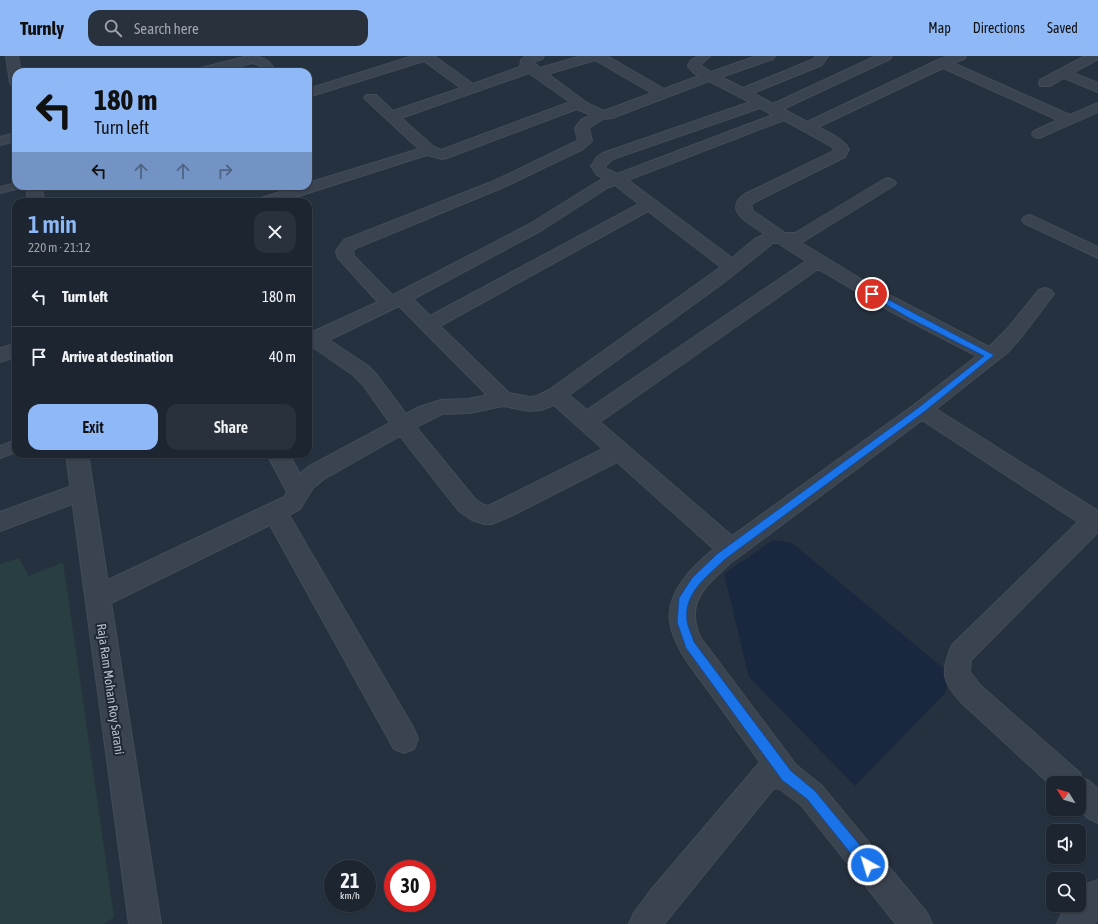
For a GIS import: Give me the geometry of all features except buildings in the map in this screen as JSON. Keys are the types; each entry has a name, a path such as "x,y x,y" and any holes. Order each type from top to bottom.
{"street":[{"path":"12,56 14,68"},
{"path":"312,92 426,56 471,89"},
{"path":"392,116 521,72 527,69 527,60 538,56"},
{"path":"538,74 594,56"},
{"path":"598,56 663,94"},
{"path":"704,56 695,62 694,66 836,143 842,149 840,154 750,197 743,202 743,209 747,214 780,238 911,316 990,355"},
{"path":"503,399 428,325 395,301 346,258 344,251 350,244 498,184 578,146 585,141 582,128 586,123 600,115 614,113 710,76 769,56"},
{"path":"312,340 395,301 536,227 592,191 616,179 773,109 886,56"},
{"path":"807,127 873,94 960,56"},
{"path":"217,68 258,58 264,61 268,68"},
{"path":"742,93 820,59 844,75"},
{"path":"1045,83 1094,59"},
{"path":"942,64 1070,120"},
{"path":"527,65 538,74 600,115"},
{"path":"1063,73 1098,88"},
{"path":"371,98 429,150 435,154 442,155 571,106 582,104"},
{"path":"1039,134 1098,107"},
{"path":"732,267 616,179 602,172 598,166 602,160 608,156 773,109"},
{"path":"0,141 12,138"},
{"path":"312,187 429,150"},
{"path":"98,597 292,503 305,482 316,473 426,412 441,407 469,406 503,399 529,404 540,403 556,394 732,267 769,238 798,238 888,183"},
{"path":"277,198 302,190"},
{"path":"428,325 650,204"},
{"path":"1030,220 1098,253"},
{"path":"586,421 817,261"},
{"path":"916,924 811,795 786,775 690,644 682,622 684,598 695,581 721,557 921,410 1001,347 1045,294"},
{"path":"312,341 360,370 370,380 402,424 467,505 478,515 489,516 503,510 619,451"},
{"path":"0,355 12,351"},
{"path":"556,394 731,550"},
{"path":"921,410 1096,522 960,653 955,667 959,681 972,696 1062,776"},
{"name":"Raja Ram Mohan Roy Sarani","path":"78,458 145,924"},
{"path":"280,458 299,493"},
{"path":"0,522 83,492"},
{"path":"276,512 404,739"},
{"path":"645,924 662,900 768,773 786,775"},
{"path":"1086,797 1098,808"},
{"path":"1073,924 1098,895"}],"lane":[{"path":"0,190 12,187"},
{"path":"0,452 12,448"}],"green space":[{"path":"19,558 29,576 63,562 114,917 104,924 0,924 0,564"}],"water":[{"path":"773,540 792,543 948,672 946,692 855,786 749,677 724,574"}],"route":[{"path":"868,865 811,795 786,775 690,644 682,622 684,598 695,581 721,557 921,410 990,355 911,316 872,294"}]}
